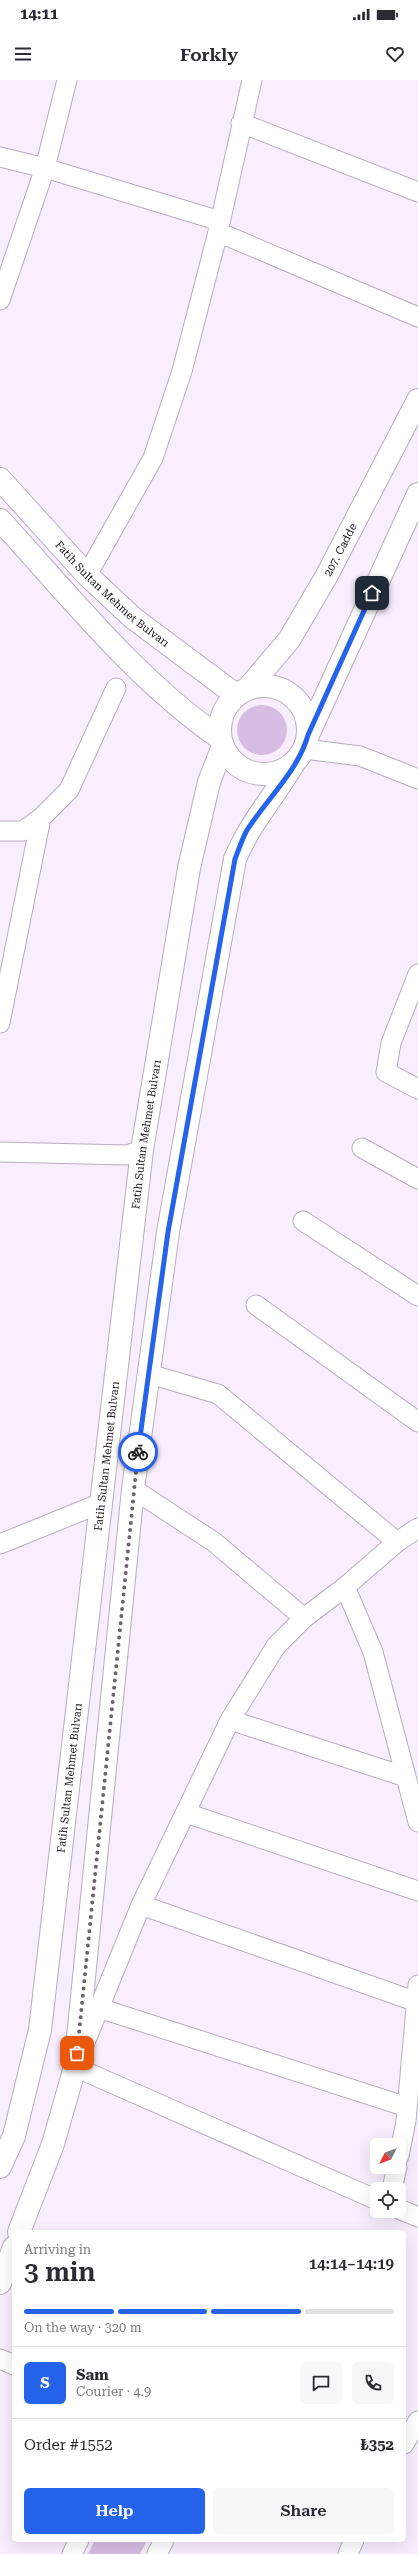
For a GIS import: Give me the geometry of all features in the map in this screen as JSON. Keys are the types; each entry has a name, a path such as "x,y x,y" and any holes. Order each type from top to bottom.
{"main road":[{"name":"207. Cadde","path":"242,692 290,640 326,578 418,400"},
{"name":"Fatih Sultan Mehmet Bulvarı","path":"0,479 87,575 133,618 242,692"},
{"path":"21,2230 53,2144 75,2067 133,1489 168,1232 235,859 247,832 276,793 302,748 418,494"},
{"path":"0,520 127,657 221,742 230,759 241,768 255,773 269,774 283,770 302,748 307,720 301,706 291,695 277,687 262,686 242,692 225,708 220,722 221,742"},
{"name":"Fatih Sultan Mehmet Bulvarı","path":"0,2167 14,2136 40,2030 142,1150 189,868 209,782 221,742"},
{"path":"5,2282 12,2255"}],"street":[{"path":"0,300 5,267 45,168 67,80"},
{"path":"87,575 153,458 182,371 219,227 241,123 252,80"},
{"path":"241,123 418,192"},
{"path":"0,157 45,168 219,227 418,317"},
{"path":"0,831 23,831 41,818 69,790 116,688"},
{"path":"302,748 360,756 418,779"},
{"path":"0,1023 41,818"},
{"path":"418,974 391,1043 386,1072 418,1090"},
{"path":"362,1148 418,1179"},
{"path":"0,1152 126,1155 142,1150"},
{"path":"303,1221 418,1296"},
{"path":"256,1305 418,1422"},
{"path":"149,1374 218,1394 397,1542"},
{"path":"133,1489 214,1542 304,1618"},
{"path":"0,1544 100,1503"},
{"path":"370,2197 75,2067 141,1905 230,1720 276,1646 304,1618 345,1587 397,1542 418,1528"},
{"path":"345,1587 373,1652 418,1822"},
{"path":"230,1720 406,1777"},
{"path":"186,1813 418,1891"},
{"path":"141,1905 417,1994 408,2107 402,2138"},
{"path":"99,2008 408,2107"},
{"path":"406,2212 418,2217"},
{"path":"0,2359 12,2364"},
{"path":"406,2441 418,2421"},
{"path":"72,2554 78,2542"},
{"path":"157,2554 163,2542"},
{"path":"348,2554 353,2542"}],"shaded area":[{"path":"262,705 271,707 280,712 285,721 287,730 285,739 280,748 271,753 262,755 253,753 244,748 239,739 237,730 239,721 244,712 253,707"},
{"path":"94,2542 146,2542 140,2554 88,2554"}],"way so far":[{"path":"77,2053 133,1489 138,1452"}],"route":[{"path":"138,1452 168,1232 235,859 247,832 261,810 276,793 304,749 308,735 372,593"}]}
